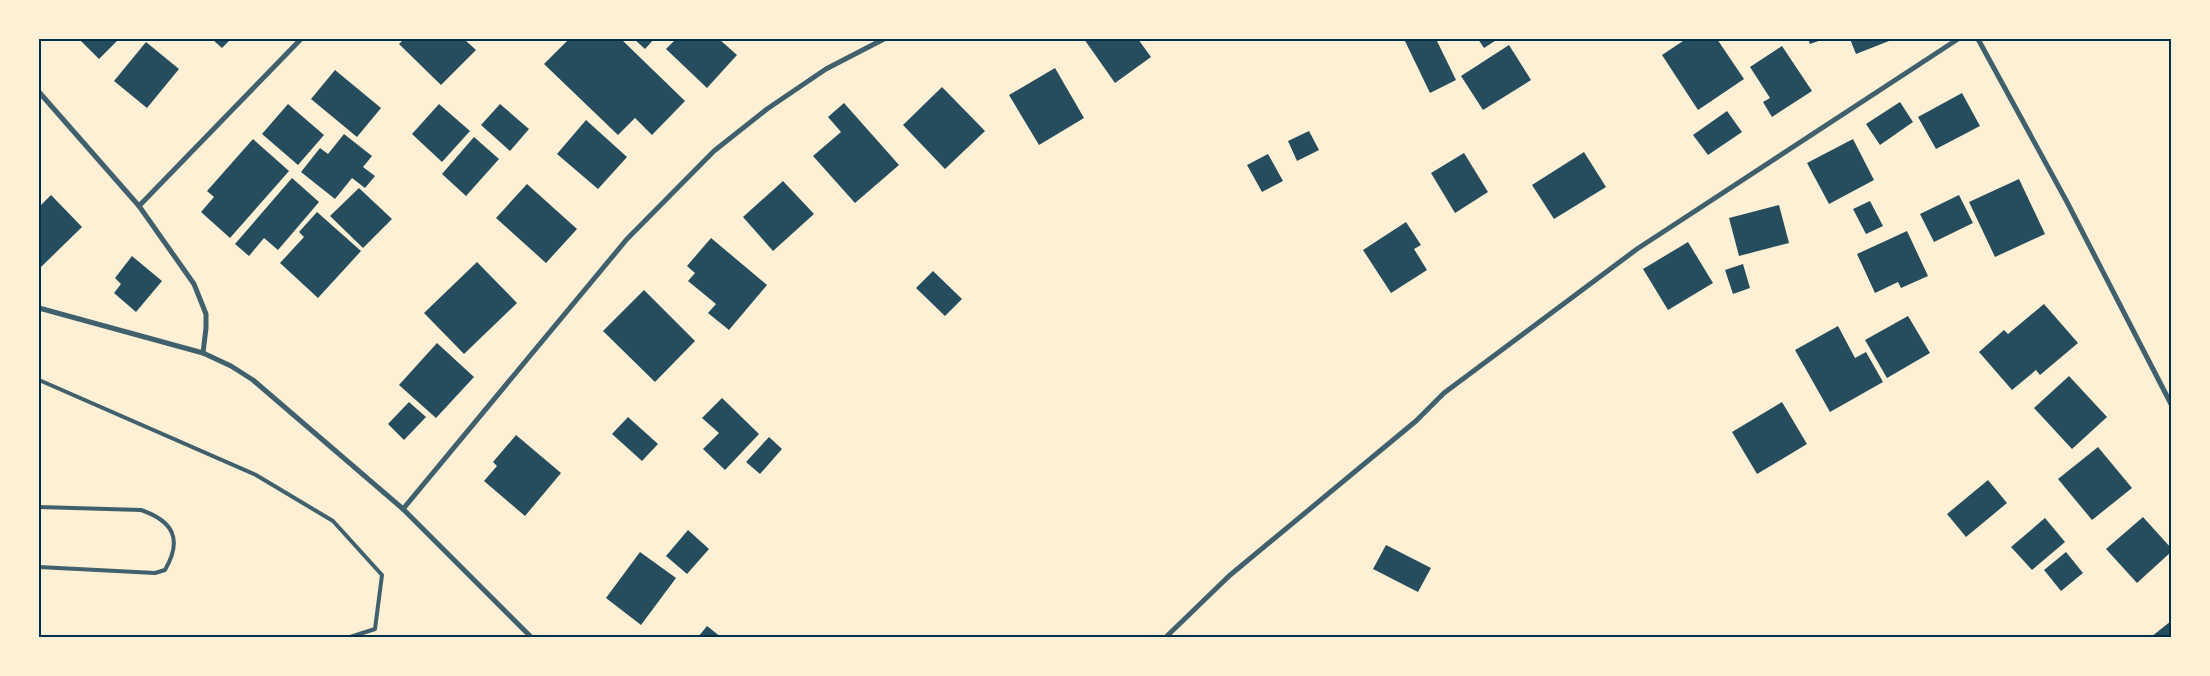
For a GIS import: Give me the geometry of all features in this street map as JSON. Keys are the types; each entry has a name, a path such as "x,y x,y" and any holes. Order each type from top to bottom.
{"street":[{"path":"139,206 301,39"},
{"path":"402,509 627,239 714,151 767,109 826,69 884,39"},
{"path":"1166,637 1229,576 1416,421 1444,393 1637,249 1958,39"},
{"path":"1978,39 2067,202 2171,404"},
{"path":"39,92 139,206 185,270 198,292 206,314 202,353"},
{"path":"39,308 202,353 231,366 253,380 402,509 531,637"}],"lane":[{"path":"39,380 256,475 333,521 382,575 375,629 350,637"},
{"path":"39,507 141,510 156,515 169,525 174,543 173,557 165,570 155,573 39,567"}],"building":[{"path":"79,39 119,39 99,59"},
{"path":"212,39 231,39 222,48"},
{"path":"404,39 464,39 476,50 441,85 399,44"},
{"path":"569,39 621,39 685,101 652,135 635,118 618,135 544,64"},
{"path":"634,39 654,39 645,49"},
{"path":"676,39 719,39 737,55 707,88 666,49"},
{"path":"1084,39 1138,39 1151,57 1115,83"},
{"path":"1404,39 1436,39 1456,80 1430,93"},
{"path":"1478,39 1498,39 1484,48"},
{"path":"1686,39 1717,39 1744,79 1698,110 1662,55"},
{"path":"1808,39 1824,39 1810,44"},
{"path":"1850,39 1894,39 1856,54"},
{"path":"146,42 179,69 147,108 114,81"},
{"path":"1509,45 1531,80 1483,110 1461,76"},
{"path":"1782,46 1812,91 1772,117 1763,102 1770,98 1750,67"},
{"path":"1055,68 1084,118 1039,145 1009,95"},
{"path":"335,70 381,108 357,137 311,99"},
{"path":"942,87 985,131 945,169 903,125"},
{"path":"1962,93 1980,126 1936,149 1918,117"},
{"path":"1900,102 1913,122 1880,145 1866,124"},
{"path":"844,103 899,165 855,203 813,156 841,132 828,117"},
{"path":"288,104 324,135 298,165 262,134"},
{"path":"439,104 470,131 442,162 412,134"},
{"path":"500,104 529,129 510,151 481,125"},
{"path":"1727,111 1742,132 1708,155 1693,135"},
{"path":"586,120 627,157 598,189 557,154"},
{"path":"1309,131 1319,150 1297,161 1288,141"},
{"path":"344,134 372,156 363,167 375,176 365,188 352,178 335,199 301,172 320,148 328,154"},
{"path":"474,137 499,159 466,196 442,174"},
{"path":"253,139 289,171 230,238 201,212 214,197 207,191"},
{"path":"1853,139 1874,180 1829,204 1807,163"},
{"path":"1584,152 1606,187 1554,219 1532,185"},
{"path":"1464,153 1488,192 1455,213 1431,173"},
{"path":"1268,154 1283,181 1262,192 1247,165"},
{"path":"292,178 319,202 278,250 264,238 249,256 235,244"},
{"path":"2019,179 2045,234 1995,257 1969,202"},
{"path":"783,181 814,214 773,251 743,217"},
{"path":"527,184 577,229 546,263 496,218"},
{"path":"359,188 392,219 363,248 330,216"},
{"path":"51,195 82,227 41,267 39,265 39,207"},
{"path":"1959,195 1973,223 1934,242 1920,214"},
{"path":"1870,201 1883,226 1866,234 1853,209"},
{"path":"1779,205 1789,243 1739,256 1729,218"},
{"path":"317,212 361,251 318,298 280,263 304,237 299,232"},
{"path":"1406,222 1421,245 1414,249 1427,270 1391,293 1363,250"},
{"path":"1907,231 1928,276 1901,288 1898,282 1875,293 1857,254"},
{"path":"711,238 767,285 729,330 708,313 716,304 688,281 695,273 687,266"},
{"path":"1688,242 1713,283 1668,310 1643,269"},
{"path":"132,256 162,281 136,312 114,293 121,284 115,278"},
{"path":"477,262 517,303 464,354 424,313"},
{"path":"1743,264 1750,288 1733,294 1725,270"},
{"path":"933,271 962,299 945,316 916,288"},
{"path":"644,290 695,341 655,382 603,331"},
{"path":"2044,304 2078,343 2040,375 2036,370 2012,390 1979,352 2004,330 2008,334"},
{"path":"1908,316 1930,353 1887,378 1865,340"},
{"path":"1838,326 1855,358 1866,352 1883,382 1830,412 1795,350"},
{"path":"437,343 474,377 436,418 399,385"},
{"path":"2069,376 2107,417 2072,449 2034,408"},
{"path":"722,398 759,434 725,470 703,449 719,433 702,418"},
{"path":"409,402 426,417 404,440 388,424"},
{"path":"1782,402 1807,444 1757,474 1732,432"},
{"path":"628,417 658,444 642,461 612,434"},
{"path":"516,435 561,473 525,516 484,481 497,466 493,462"},
{"path":"769,437 782,449 760,474 746,462"},
{"path":"2098,447 2132,488 2092,520 2058,479"},
{"path":"1988,480 2007,503 1966,537 1947,514"},
{"path":"2143,517 2171,548 2171,552 2137,583 2106,549"},
{"path":"2045,518 2065,542 2032,570 2011,547"},
{"path":"688,530 709,549 687,574 666,556"},
{"path":"1386,545 1431,568 1418,592 1373,569"},
{"path":"640,552 676,578 641,625 606,598"},
{"path":"2066,552 2083,573 2061,591 2044,570"},
{"path":"2171,621 2171,637 2151,637"},
{"path":"707,626 721,637 698,637"}]}
